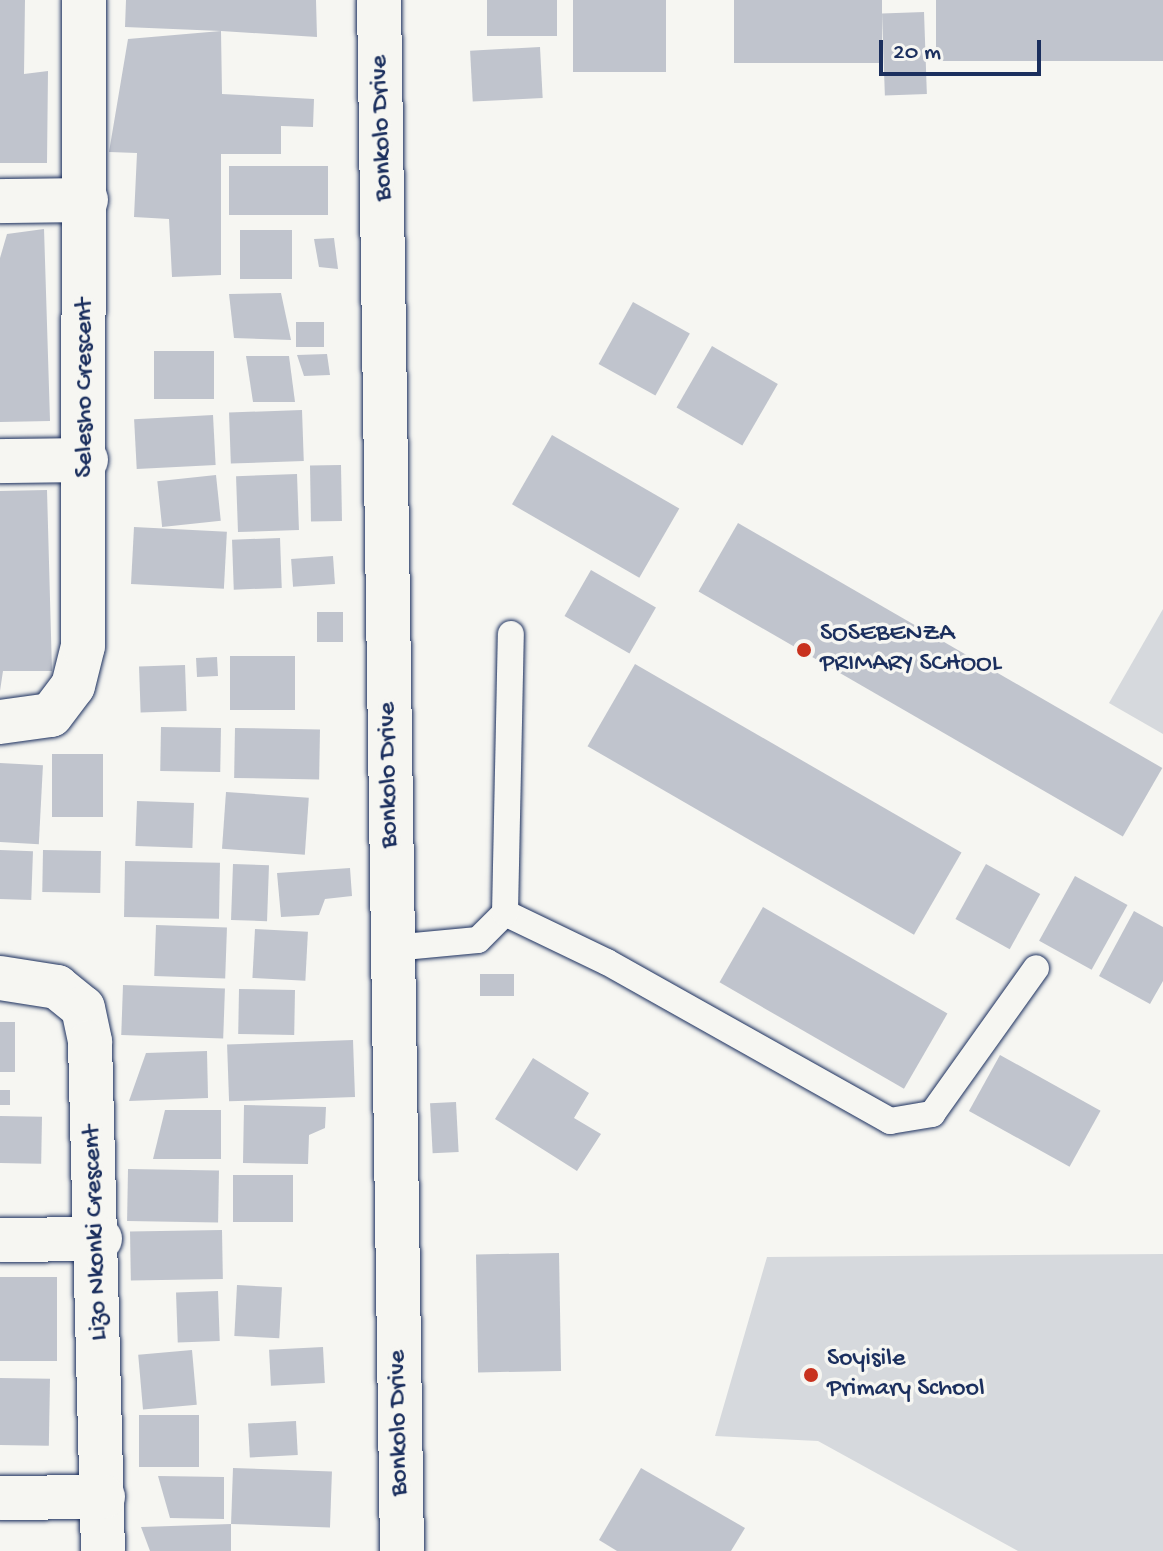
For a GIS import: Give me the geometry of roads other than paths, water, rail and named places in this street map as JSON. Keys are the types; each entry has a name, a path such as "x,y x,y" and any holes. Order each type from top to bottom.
{"street":[{"name":"Selesho Crescent","path":"0,722 51,715 73,686 83,646 86,460 84,0"},
{"name":"Bonkolo Drive","path":"379,0 402,1551"},
{"path":"0,201 86,200"},
{"path":"0,461 86,460"},
{"name":"Lizo Nkonki Crescent","path":"0,978 57,987 83,1008 100,1239 103,1551"},
{"path":"0,1240 100,1239"},
{"path":"0,1498 103,1497"}],"lane":[{"path":"393,948 478,940 505,913 511,634"},
{"path":"505,913 607,962 890,1121 932,1114 1036,968"}],"place":[{"name":"SOSEBENZA PRIMARY SCHOOL","path":"804,650"},
{"name":"Soyisile Primary School","path":"811,1375"}]}
